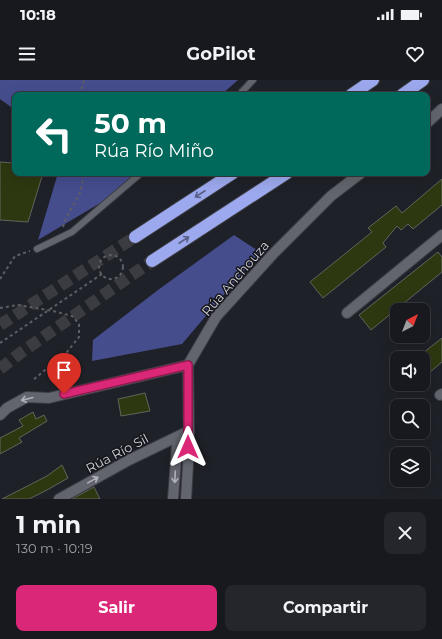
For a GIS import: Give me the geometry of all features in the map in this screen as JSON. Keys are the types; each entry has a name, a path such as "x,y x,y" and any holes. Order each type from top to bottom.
{"highway":[{"path":"355,92 373,80"},
{"path":"406,92 423,80"},
{"path":"135,237 228,176"},
{"path":"152,261 282,176"}],"street":[{"path":"430,120 442,109"},
{"name":"Rúa Anchouza","path":"188,365 216,316 274,253 331,196 357,176"},
{"path":"347,313 442,235"},
{"path":"0,415 7,408 27,397 49,398 188,365 189,431 186,499"},
{"path":"174,499 177,446 189,431"},
{"name":"Rúa Río Sil","path":"59,499 129,460 189,431"}],"lane":[{"path":"242,92 253,80"},
{"path":"37,249 72,232 137,176"}],"path":[{"path":"81,92 84,80"},
{"path":"61,238 66,218 80,194 83,176"},
{"path":"0,279 15,256 37,249"},
{"path":"114,255 122,261 123,269 119,276 115,278 108,278 102,274 99,266 104,257 114,255"},
{"path":"0,343 102,274"},
{"path":"0,308 18,305 53,311 72,316 79,324 79,337 67,352 33,380"}],"shaded area":[{"path":"0,80 238,80 224,92 12,92 12,108 0,99"},
{"path":"57,176 132,176 107,199 38,240"},
{"path":"234,235 260,252 182,344 92,361 93,340 158,290"}],"building":[{"path":"0,162 12,163 12,176 42,176 28,222 0,220"},
{"path":"442,179 442,205 413,229 408,224 401,230 397,226 383,243 386,247 323,298 310,282 372,232 368,228 396,206 402,213"},
{"path":"438,252 442,257 442,272 404,303 390,303 390,314 371,330 359,315"},
{"path":"442,338 442,362 430,372 430,351 426,351"},
{"path":"145,393 150,411 121,416 118,399"},
{"path":"33,412 36,419 44,415 47,421 19,438 22,442 0,454 0,438 23,426 19,420"},
{"path":"62,465 68,478 47,490 29,499 2,499 47,476"},
{"path":"94,487 100,499 72,499"}],"tunnel":[{"path":"0,325 135,237"},
{"path":"0,369 19,354 152,261"}],"route":[{"path":"64,394 188,365 188,447"}]}
